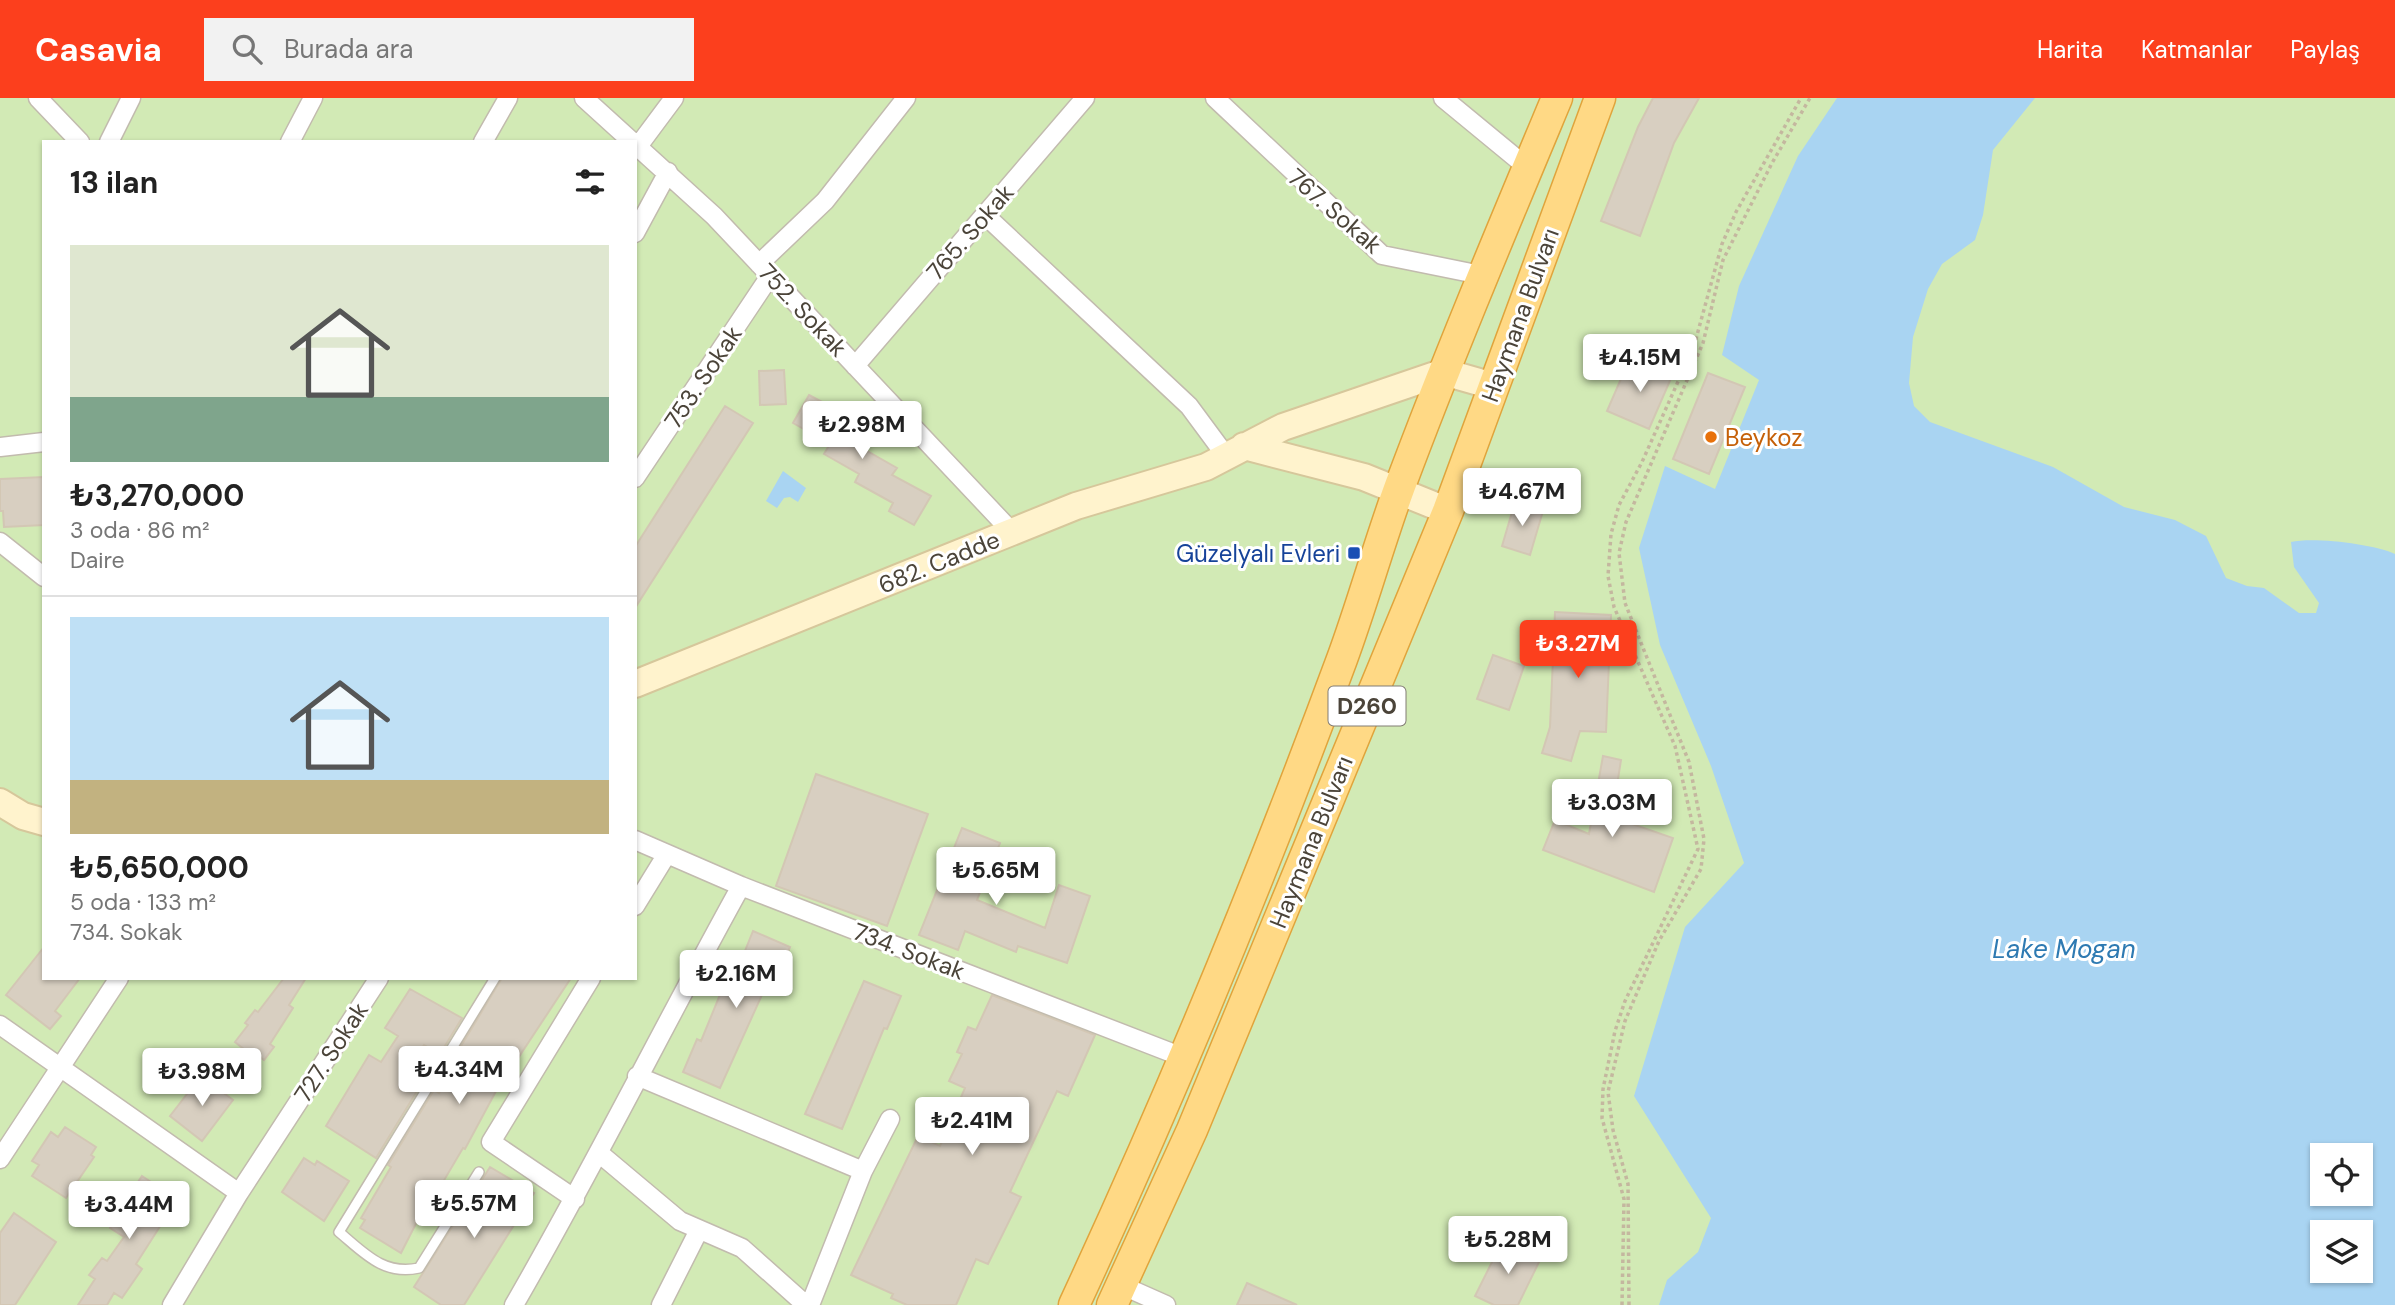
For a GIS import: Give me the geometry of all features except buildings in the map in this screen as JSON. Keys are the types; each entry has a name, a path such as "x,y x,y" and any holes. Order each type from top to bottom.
{"highway":[{"name":"Haymana Bulvarı","path":"1074,1305 1185,1058 1342,659 1399,490 1481,275 1557,98"},
{"name":"Haymana Bulvarı","path":"1117,1295 1197,1117 1448,512 1600,98"}],"main road":[{"path":"1444,372 1493,386"},
{"name":"682. Cadde","path":"637,683 1076,506 1206,467 1283,428 1444,372"},
{"path":"1235,451 1322,465 1399,490 1448,512"},
{"path":"0,802 23,816 42,821"}],"street":[{"path":"38,98 78,140"},
{"path":"110,140 131,98"},
{"path":"291,140 313,98"},
{"path":"484,140 508,98"},
{"name":"752. Sokak","path":"584,98 633,140"},
{"path":"639,145 674,98"},
{"name":"753. Sokak","path":"637,475 765,270 825,201 906,98"},
{"name":"765. Sokak","path":"855,366 1084,98"},
{"name":"767. Sokak","path":"1215,98 1382,255 1481,275"},
{"path":"1443,98 1528,168"},
{"name":"752. Sokak","path":"639,145 765,270 1012,532"},
{"path":"637,229 668,172"},
{"path":"985,215 1235,451"},
{"path":"0,447 42,442"},
{"path":"0,542 42,575"},
{"name":"734. Sokak","path":"637,841 741,886 1185,1058"},
{"path":"637,903 667,854"},
{"path":"514,1305 575,1199 637,1076 741,886"},
{"path":"0,1159 119,980"},
{"name":"727. Sokak","path":"172,1305 239,1193 378,980"},
{"path":"575,1199 491,1142 590,980"},
{"path":"0,1026 239,1193"},
{"path":"637,1076 863,1171"},
{"path":"598,1153 680,1222 742,1248 808,1305 863,1171 890,1119"},
{"path":"661,1305 699,1230"},
{"path":"1117,1295 1167,1305"}],"lane":[{"path":"479,1172 419,1268 402,1270 379,1265 339,1232 494,980"}],"path":[{"path":"1622,1305 1624,1199 1602,1118 1604,1089 1615,1031 1625,1000 1698,849 1675,746 1614,607 1608,576 1611,534 1619,505 1642,463 1694,346 1722,244 1736,212 1801,98"},
{"path":"1629,1305 1628,1184 1613,1130 1608,1092 1625,1021 1659,941 1701,869 1704,839 1689,762 1625,603 1619,553 1626,522 1703,343 1723,260 1772,163 1810,98"}],"green space":[{"path":"0,98 2395,98 2395,1305 0,1305"}],"water":[{"name":"Lake Mogan","path":"1837,98 2035,98 1993,150 1983,215 1975,240 1942,264 1928,289 1913,337 1909,383 1914,406 1930,422 2053,467 2124,507 2175,520 2206,536 2226,578 2247,586 2264,588 2299,613 2316,613 2319,603 2294,567 2291,542 2343,542 2395,554 2395,1305 1659,1305 1667,1280 1698,1252 1711,1218 1634,1096 1685,927 1744,863 1711,766 1660,645 1639,548 1665,466 1715,489 1759,380 1722,355 1739,286 1798,156"},
{"path":"783,471 806,488 798,502 790,497 784,498 777,508 766,501"}],"place":[{"name":"Beykoz","path":"1711,437"},
{"name":"Güzelyalı Evleri","path":"1354,553"}]}
